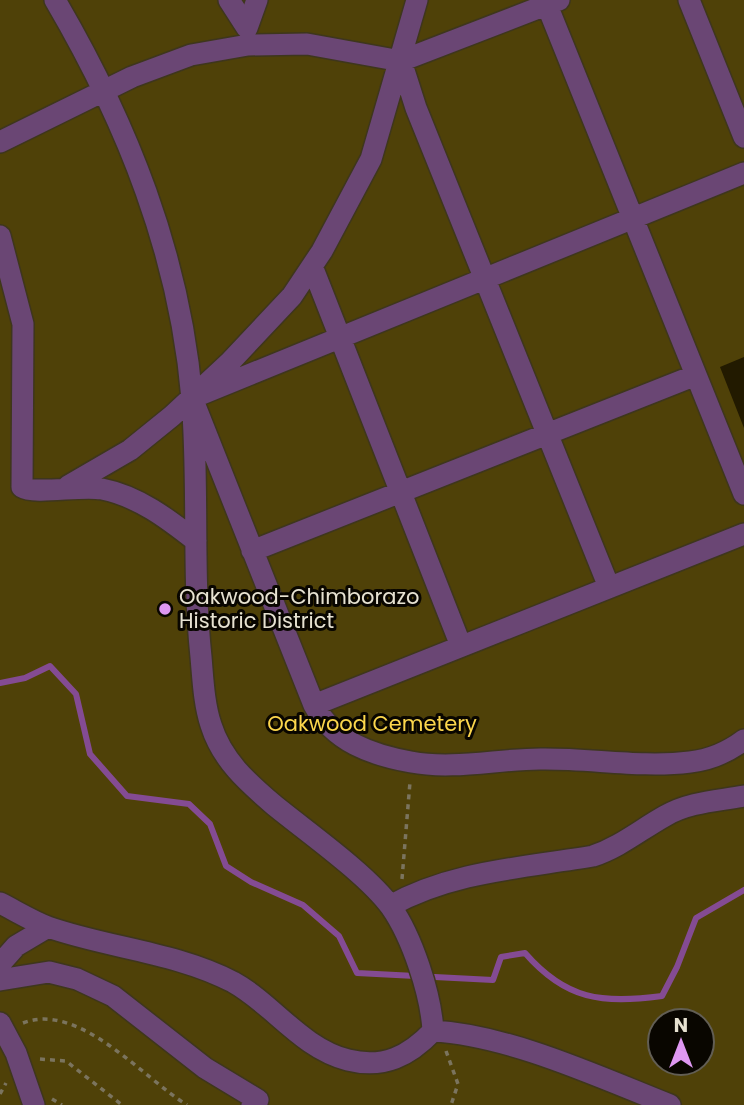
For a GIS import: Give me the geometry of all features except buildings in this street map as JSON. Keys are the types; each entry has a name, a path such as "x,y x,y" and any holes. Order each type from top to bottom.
{"lane":[{"path":"55,0 103,90 140,171 158,222 181,327 192,398 198,629 205,701 218,745 230,764 251,785 371,886 390,906 426,989 433,1031"},
{"path":"229,0 247,37"},
{"path":"247,37 257,0"},
{"path":"68,486 130,450 192,398 292,296 312,266 371,159 401,61 416,0"},
{"path":"689,0 744,137"},
{"path":"0,142 103,90 191,55 247,37 307,44 401,61 550,2 632,217 744,495"},
{"path":"401,61 416,108 609,587"},
{"path":"192,398 744,173"},
{"path":"0,236 23,324 22,487 37,491 68,486 101,488 125,495 150,508 196,541"},
{"path":"312,266 461,646"},
{"path":"252,551 696,375"},
{"path":"192,398 314,705 331,730 346,741 372,752 412,763 547,759 678,763 707,759 744,740"},
{"path":"314,705 744,534"},
{"path":"390,906 420,890 446,881 593,856 608,851 685,807 744,796"},
{"path":"0,903 48,927 171,960 233,983 302,1036 327,1052 348,1060 382,1062 400,1058 415,1050 433,1031 463,1032 576,1068 670,1105"},
{"path":"0,964 16,946 48,927"},
{"path":"0,980 49,972 76,979 113,996 205,1068 260,1103"},
{"path":"2,1026 34,1105"}],"path":[{"path":"401,877 412,769"},
{"path":"2,1026 35,1018 72,1023 126,1057 161,1089 187,1105"},
{"path":"445,1050 458,1084 451,1105"},
{"path":"0,1094 6,1083 21,1069 42,1058 66,1061 122,1105"}],"green space":[{"name":"Oakwood Cemetery","path":"0,0 744,0 744,357 720,367 744,428 744,1105 0,1105"}],"waterway":[{"path":"0,683 25,678 50,666 76,694 90,754 127,796 189,804 210,824 226,866 251,882 303,905 339,936 357,973 493,980 501,957 525,953 555,981 586,995 621,999 662,996 677,967 696,918 744,890"}],"place":[{"name":"Oakwood-Chimborazo Historic District","path":"165,609"}]}
